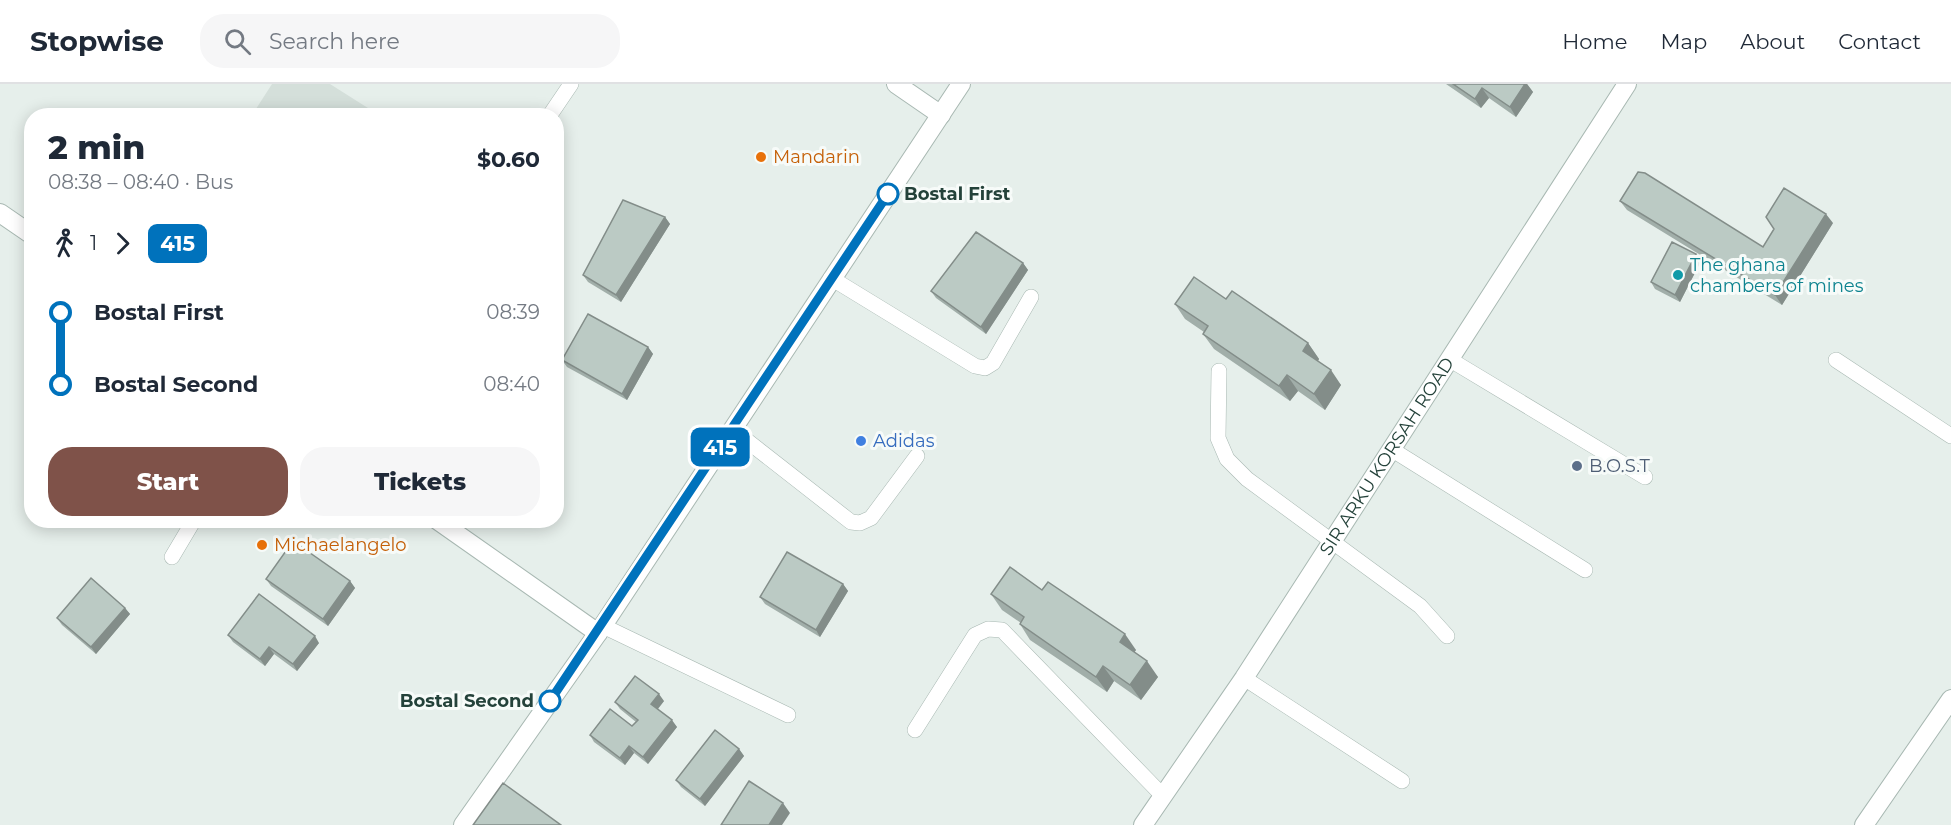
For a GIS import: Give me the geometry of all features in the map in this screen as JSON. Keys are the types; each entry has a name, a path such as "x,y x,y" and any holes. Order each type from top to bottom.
{"street":[{"path":"896,84 941,115"},
{"path":"463,825 600,629 961,84"},
{"name":"SIR ARKU KORSAH ROAD","path":"1143,825 1244,678 1627,84"},
{"path":"0,213 24,230"},
{"path":"451,528 600,629"},
{"path":"1864,825 1951,699"}],"lane":[{"path":"555,108 571,84"},
{"path":"831,278 975,366 985,368 993,363 1031,297"},
{"path":"1449,359 1645,477"},
{"path":"1836,360 1951,436"},
{"path":"1220,371 1218,438 1227,459 1247,479 1420,606 1448,636"},
{"path":"732,429 851,522 860,523 870,518 917,456"},
{"path":"1391,450 1584,570"},
{"path":"172,557 189,528"},
{"path":"600,629 788,715"},
{"path":"915,730 975,635 988,629 1002,630 1162,795"},
{"path":"1244,678 1402,781"}],"shaded area":[{"path":"272,84 330,84 368,108 257,108"}],"building":[{"path":"1453,84 1525,84 1510,107 1482,88 1475,99"},
{"path":"1638,172 1645,173 1763,247 1774,229 1766,217 1784,188 1826,214 1775,295 1620,201"},
{"path":"623,200 665,217 616,295 583,275"},
{"path":"976,232 1023,263 981,327 931,291"},
{"name":"The ghana chambers of mines","path":"1672,242 1696,254 1675,295 1651,282"},
{"path":"1194,277 1226,299 1232,291 1308,343 1303,351 1331,370 1314,394 1287,375 1279,386 1203,334 1208,326 1175,304"},
{"path":"588,314 648,347 622,394 564,361 564,356"},
{"path":"293,541 350,581 323,619 266,579"},
{"path":"787,552 843,584 816,630 760,597"},
{"path":"1010,567 1042,590 1048,582 1125,634 1120,642 1147,661 1130,685 1103,666 1096,677 1020,624 1024,617 991,594"},
{"path":"91,578 125,608 91,647 57,618"},
{"path":"259,594 315,636 293,664 269,647 260,659 228,635"},
{"path":"635,676 659,694 651,704 672,720 643,757 629,746 620,758 590,735 610,709 632,726 638,720 615,702"},
{"path":"715,730 739,749 700,799 676,780"},
{"path":"749,781 783,803 769,825 721,825"},
{"path":"503,783 561,825 473,825"}],"bus line":[{"name":"415","path":"550,701 603,626 888,194"}],"place":[{"name":"Mandarin","path":"761,157"},
{"name":"Bostal First","path":"888,194"},
{"name":"The ghana chambers of mines","path":"1678,275"},
{"name":"Adidas","path":"861,441"},
{"name":"B.O.S.T","path":"1577,466"},
{"name":"Michaelangelo","path":"262,545"},
{"name":"Bostal Second","path":"550,701"}]}
